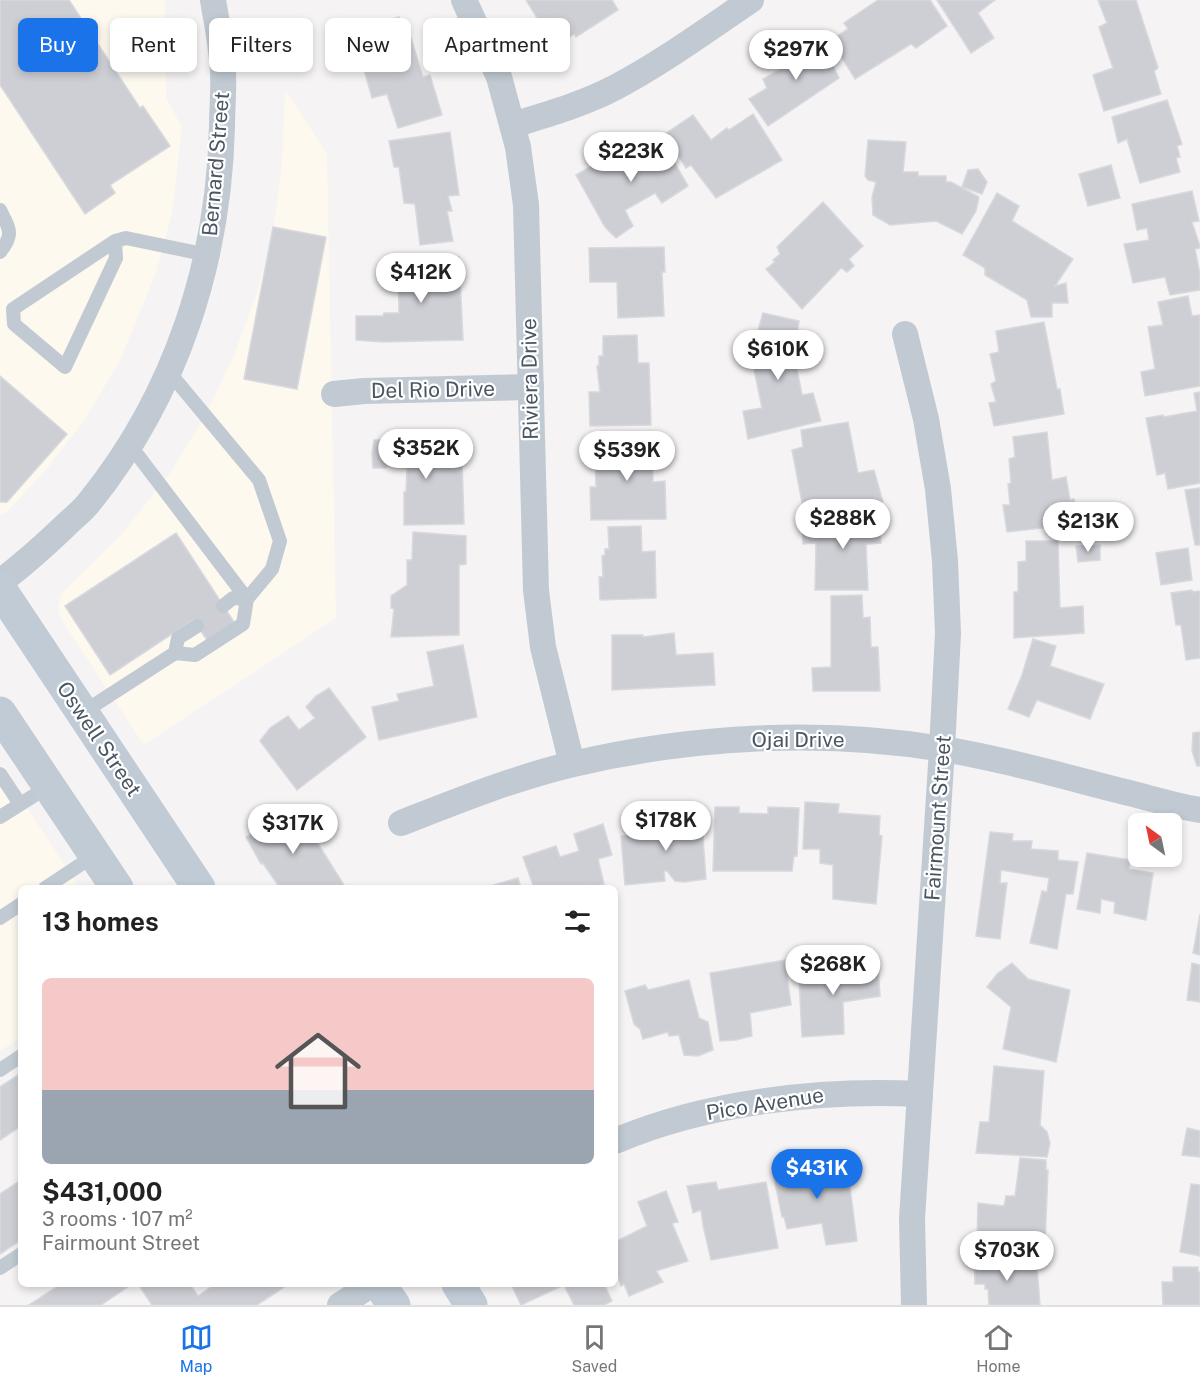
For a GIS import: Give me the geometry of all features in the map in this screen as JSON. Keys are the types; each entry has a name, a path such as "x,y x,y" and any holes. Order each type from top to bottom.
{"main road":[{"name":"Oswell Street","path":"0,590 197,885"},
{"path":"0,713 115,885"},
{"path":"381,1287 394,1305"},
{"path":"460,1287 471,1305"}],"street":[{"name":"Bernard Street","path":"0,582 27,561 90,502 130,445 162,388 186,330 208,255 220,168 223,72 213,0"},
{"name":"Riviera Drive","path":"464,0 499,77 518,147 526,205 536,590 543,647 572,764"},
{"path":"513,125 561,110 614,87 650,67 751,0"},
{"name":"Fairmount Street","path":"905,334 926,419 938,489 945,561 948,633 912,1219 914,1305"},
{"name":"Del Rio Drive","path":"334,394 364,391 531,387"},
{"name":"Ojai Drive","path":"401,823 484,790 572,764 637,751 719,741 803,738 885,742 942,749 1008,762 1200,810"},
{"name":"Pico Avenue","path":"618,1140 682,1119 755,1102 830,1094 920,1094"},
{"path":"340,1305 367,1287"}],"lane":[{"path":"0,210 9,228 9,240 0,252"},
{"path":"115,241 116,258 65,367 14,324 13,309 115,241 126,238 208,255"},
{"path":"82,713 175,653 195,655 243,624 247,599 272,569 279,541 259,480 169,372"},
{"path":"130,445 247,599"},
{"path":"223,606 232,598 247,599"},
{"path":"175,653 178,638 197,626"},
{"path":"0,774 20,804"},
{"path":"0,817 49,786"},
{"path":"50,885 95,855"},
{"path":"0,918 18,906"},
{"path":"0,1070 18,1058"},
{"path":"0,1268 18,1256"}],"shaded area":[{"path":"0,0 165,0 165,18 110,18 110,72 166,72 166,97 182,127 172,214 156,273 119,363 85,419 47,469 8,511 0,515"},
{"path":"285,90 327,154 336,618 144,745 61,619 58,607 62,593 121,535 170,473 205,416 232,360 256,296 273,231 282,164"},
{"path":"0,767 78,885 18,885 18,1039 0,1051"}],"building":[{"path":"0,0 69,0 81,18 18,18 18,72 98,72 98,44 110,62 110,72 116,72 140,108 143,106 170,146 110,185 115,193 85,214 0,85"},
{"path":"526,0 612,0 618,10 576,37 574,34 570,37 570,18 537,18"},
{"path":"878,0 930,0 947,26 916,48 911,44 855,79 831,40 848,29 844,23"},
{"path":"937,0 995,0 978,13 994,38 971,53"},
{"path":"1098,0 1136,0 1158,68 1154,71 1161,94 1104,111 1093,75 1113,68 1099,27 1107,23"},
{"path":"818,34 839,78 768,126 749,99 767,88 763,79 786,66 784,60 800,51 798,47"},
{"path":"411,38 423,77 430,75 442,115 398,128 387,94 372,98 365,72 411,72"},
{"path":"1167,100 1182,144 1177,146 1180,157 1176,158 1180,172 1140,183 1127,139 1118,143 1112,117"},
{"path":"753,114 782,160 716,198 691,165 686,168 665,134 693,115 711,140"},
{"path":"450,132 459,195 448,196 452,211 447,211 453,241 420,245 415,204 404,203 399,167 394,167 389,141"},
{"path":"659,136 688,186 662,203 655,193 625,210 633,226 616,238 605,227 576,175 593,165 596,169 608,160 610,163"},
{"path":"868,140 906,142 903,172 918,172 918,176 946,176 946,182 951,182 979,197 976,211 962,234 936,221 890,225 873,215 872,197 876,182 868,180 865,176"},
{"path":"1111,165 1120,198 1088,206 1079,174"},
{"path":"978,169 987,182 982,194 962,187 968,170"},
{"path":"1192,191 1199,221 1192,222 1200,246 1195,249 1200,274 1200,290 1170,295 1165,277 1133,283 1124,244 1149,240 1147,228 1137,230 1132,204"},
{"path":"997,193 1019,206 1012,221 1073,259 1055,286 1066,283 1068,303 1052,303 1052,317 1031,317 1027,300 985,275 985,268 963,255"},
{"path":"823,202 863,246 849,259 854,266 847,272 841,268 802,309 766,269 775,262 773,260 780,254 777,247"},
{"path":"273,227 326,237 297,389 244,379"},
{"path":"664,247 665,272 662,272 664,316 618,318 617,282 590,282 589,248"},
{"path":"398,255 459,257 463,340 383,342 356,340 356,316 383,316 384,313 399,313"},
{"path":"1188,296 1192,316 1200,315 1200,386 1145,396 1141,372 1155,369 1148,327 1163,325 1158,302"},
{"path":"763,313 799,321 794,354 802,395 813,393 821,421 748,439 743,411 762,408 751,355"},
{"path":"1044,322 1064,414 994,426 989,403 996,402 991,384 996,381 990,354 999,352 996,331"},
{"path":"637,335 638,363 649,363 651,425 590,426 589,392 600,392 597,366 599,366 599,356 603,356 603,336"},
{"path":"0,376 67,434 7,502 0,502"},
{"path":"1200,392 1200,483 1168,489 1165,473 1157,475 1146,418 1197,411 1194,393"},
{"path":"848,422 858,473 874,470 883,502 844,510 844,504 834,506 836,510 804,513 792,450 803,447 801,430"},
{"path":"1047,432 1052,480 1066,477 1070,500 1074,499 1077,524 1007,532 1003,505 1010,505 1009,459 1015,457 1013,437"},
{"path":"652,437 653,482 665,481 666,519 591,520 590,487 596,487 595,457 603,457 602,438"},
{"path":"412,439 414,445 455,446 457,460 462,460 464,524 404,525 407,468 386,466 386,468 373,468 372,454 374,440"},
{"path":"1200,488 1200,545 1195,545 1185,490"},
{"path":"853,513 879,513 881,543 866,544 868,590 815,590 816,543 803,544 802,524 815,525 814,520 852,519"},
{"path":"641,526 642,552 655,551 656,598 600,600 599,577 603,577 602,556 605,555 605,549 609,549 608,527"},
{"path":"413,532 466,536 466,564 459,565 459,635 391,637 394,609 391,608 391,596 407,585 407,560 412,560"},
{"path":"176,533 234,622 207,640 193,620 110,675 65,606"},
{"path":"1026,541 1058,541 1060,608 1083,606 1084,633 1014,638 1014,592 1018,592 1018,562 1026,561"},
{"path":"1100,545 1100,560 1078,562 1076,546"},
{"path":"1188,548 1192,580 1161,585 1156,553"},
{"path":"1192,590 1192,592 1200,591 1200,658 1186,660 1181,625 1176,625 1171,593"},
{"path":"862,595 863,618 870,617 871,647 878,647 880,691 813,691 812,668 831,667 831,596"},
{"path":"674,633 676,655 713,653 715,685 612,690 612,635 643,635 643,637"},
{"path":"1033,639 1056,646 1050,666 1104,684 1090,719 1037,700 1029,717 1008,709"},
{"path":"463,645 477,717 379,740 372,707 399,701 397,694 434,686 427,652"},
{"path":"329,688 366,737 297,790 260,741 270,728 288,716 299,730 315,718 306,707 316,696"},
{"path":"1200,732 1200,766 1197,766 1192,751 1193,733"},
{"path":"805,802 839,804 838,813 880,816 879,835 882,836 876,904 833,899 833,865 820,863 820,849 803,849"},
{"path":"715,807 739,807 739,813 768,814 768,807 799,808 797,856 794,856 792,871 713,871"},
{"path":"293,809 309,835 312,834 344,885 278,885 262,862 261,864 246,837"},
{"path":"701,811 706,879 675,881 667,871 664,871 665,881 625,885 621,836 643,835 644,828 673,826 672,821 678,821 676,812"},
{"path":"603,824 612,855 598,859 604,884 533,885 523,857 556,846 560,857 579,851 574,834"},
{"path":"990,832 1013,834 1012,841 1032,841 1031,849 1058,851 1058,860 1078,862 1073,894 1066,894 1057,949 1030,943 1042,891 1047,892 1049,878 1001,870 1000,883 1007,883 1000,939 976,936"},
{"path":"1087,853 1128,860 1129,869 1153,873 1146,920 1114,913 1115,902 1101,899 1100,913 1077,909"},
{"path":"518,878 520,885 494,885"},
{"path":"1200,914 1200,955 1193,953"},
{"path":"785,960 791,1005 750,1013 752,1036 720,1041 710,973"},
{"path":"1012,963 1028,979 1070,990 1056,1062 1003,1049 1011,1007 987,987 997,974"},
{"path":"1192,963 1200,965 1200,1002 1187,1000"},
{"path":"821,966 821,969 878,966 880,996 843,1002 844,1034 802,1037 799,978 803,977 803,967"},
{"path":"689,980 699,1018 708,1022 713,1050 698,1056 684,1055 679,1035 669,1036 668,1032 643,1039 640,1029 634,1024 625,991 645,985 648,990"},
{"path":"994,1066 1044,1071 1040,1125 1047,1132 1050,1143 1047,1157 976,1153 980,1122 989,1122"},
{"path":"18,1075 18,1128 0,1140 0,1087"},
{"path":"1187,1128 1200,1131 1200,1157 1182,1155"},
{"path":"1020,1158 1046,1160 1046,1170 1048,1170 1045,1245 977,1241 978,1203 1004,1206 1006,1196 1015,1196"},
{"path":"809,1162 808,1168 847,1164 857,1241 826,1245 822,1223 787,1229 784,1217 782,1217 772,1168"},
{"path":"18,1182 18,1242 0,1254 0,1194"},
{"path":"716,1182 718,1190 766,1182 778,1248 711,1260 701,1210 693,1213 687,1186"},
{"path":"1191,1184 1200,1185 1200,1256 1180,1252"},
{"path":"666,1191 678,1222 672,1223 688,1261 656,1271 663,1282 629,1296 624,1284 621,1286 618,1278 618,1240 647,1226 638,1202"},
{"path":"1003,1255 1006,1268 1037,1267 1040,1305 989,1305 988,1289 985,1289 985,1284 975,1284 974,1257"},
{"path":"1173,1267 1198,1267 1200,1305 1163,1305 1162,1282 1173,1282"},
{"path":"56,1287 128,1287 101,1305 29,1305"},
{"path":"140,1287 192,1287 198,1296 211,1287 284,1287 257,1305 152,1305"},
{"path":"512,1287 560,1287 521,1305"},
{"path":"565,1287 605,1287 612,1301 604,1305 574,1305"}]}
